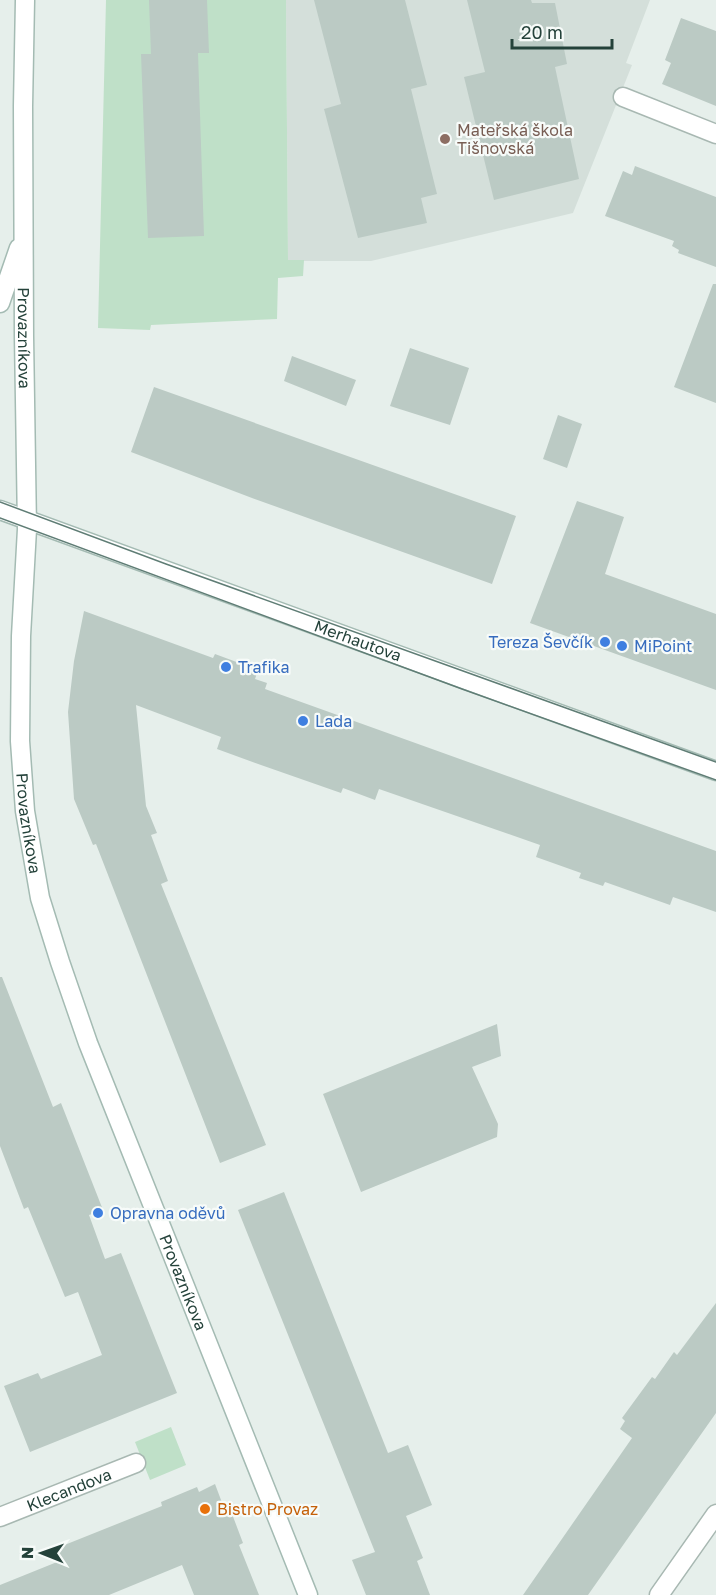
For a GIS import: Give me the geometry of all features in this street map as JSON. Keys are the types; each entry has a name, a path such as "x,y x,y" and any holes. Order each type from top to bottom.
{"main road":[{"name":"Provazníkova","path":"25,0 23,106 27,521 21,636 20,741 24,811 40,898 88,1043 308,1595"},
{"path":"623,97 716,134"},
{"path":"0,303 25,232"},
{"name":"Merhautova","path":"0,510 716,771"},
{"name":"Klecandova","path":"0,1517 136,1463"},
{"path":"659,1595 716,1514"}],"shaded area":[{"name":"Mateřská škola Tišnovská","path":"286,0 650,0 626,63 632,65 573,213 371,261 288,261"}],"green space":[{"path":"106,0 286,0 288,260 304,260 303,276 278,278 277,319 151,325 150,330 98,328"},
{"path":"171,1427 186,1465 150,1480 135,1442"}],"building":[{"path":"149,0 207,0 209,53 198,53 204,236 148,238 141,54 151,54"},
{"path":"314,0 405,0 427,85 411,89 437,194 421,198 427,223 358,238 324,109 341,104"},
{"path":"467,0 531,0 532,3 555,3 567,64 555,67 579,179 494,200 464,77 485,72"},
{"path":"681,18 716,31 716,106 662,84 671,63 665,60"},
{"path":"635,166 716,197 716,267 678,253 679,250 672,246 674,241 605,216 623,171 632,175"},
{"path":"713,284 716,284 716,403 674,387"},
{"path":"410,348 469,368 450,425 390,406"},
{"path":"292,356 356,380 346,406 284,381"},
{"path":"154,387 516,516 492,584 131,452"},
{"path":"558,415 582,424 567,468 543,459"},
{"path":"577,501 624,517 605,574 716,614 716,690 530,623"},
{"path":"84,611 213,658 215,654 258,670 255,679 267,683 265,689 716,851 716,912 673,897 670,905 605,882 603,886 579,878 581,873 536,857 540,845 379,789 375,800 343,788 341,793 261,765 217,749 221,737 136,705 146,806 157,833 151,835 168,881 161,884 266,1145 220,1163 96,844 93,845 74,799 68,712 74,661"},
{"path":"0,977 2,977 53,1107 61,1103 103,1210 89,1215 105,1259 121,1253 177,1393 30,1452 4,1386 38,1373 41,1379 102,1355 78,1292 65,1297 28,1207 24,1209 0,1146"},
{"path":"497,1024 501,1056 472,1067 498,1124 497,1137 361,1192 323,1094"},
{"path":"284,1192 388,1453 408,1445 432,1505 406,1516 423,1558 417,1561 430,1595 366,1595 352,1560 375,1552 238,1210"},
{"path":"716,1303 716,1413 588,1595 523,1595 632,1438 620,1429 625,1421 622,1418 652,1377 655,1379 674,1352 677,1355"},
{"path":"215,1484 224,1508 229,1506 243,1543 239,1545 259,1595 194,1595 182,1565 109,1595 0,1595 0,1585 62,1560 57,1548 162,1506 161,1502 197,1487 199,1492"}],"tram line":[{"path":"0,502 716,762"},
{"path":"0,518 462,689 716,780"}],"place":[{"name":"Mateřská škola Tišnovská","path":"445,139"},
{"name":"Tereza Ševčík","path":"605,642"},
{"name":"MiPoint","path":"622,646"},
{"name":"Trafika","path":"226,667"},
{"name":"Lada","path":"303,721"},
{"name":"Opravna oděvů","path":"98,1213"},
{"name":"Bistro Provaz","path":"205,1509"}]}
